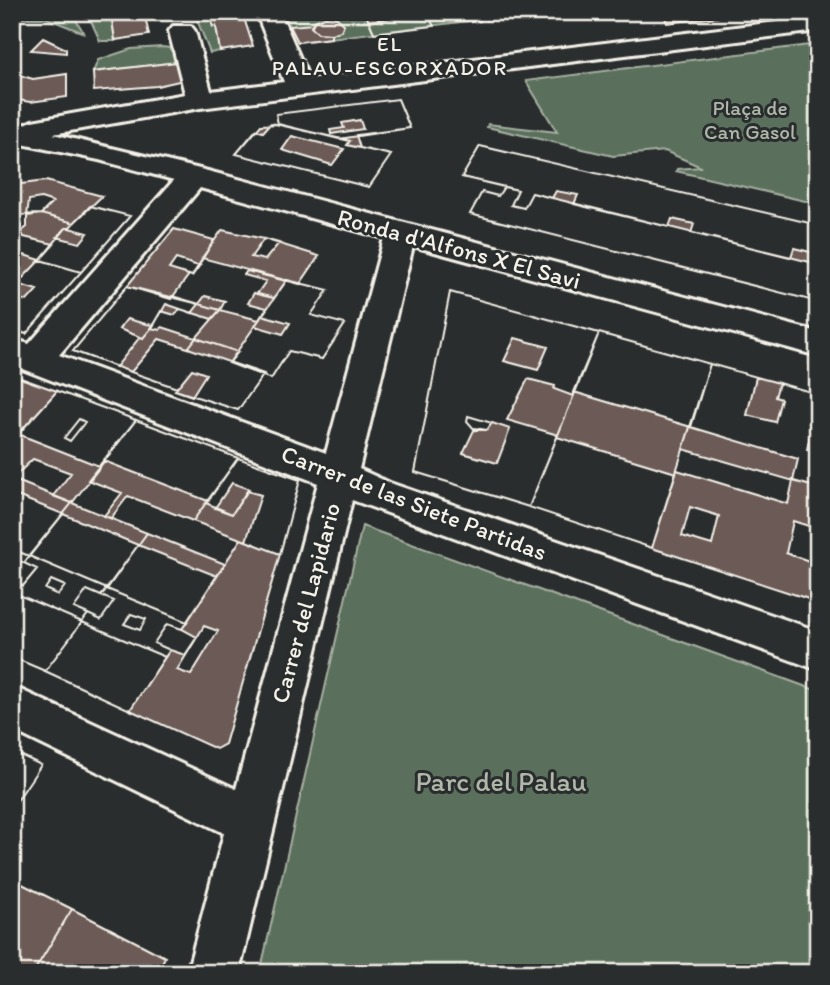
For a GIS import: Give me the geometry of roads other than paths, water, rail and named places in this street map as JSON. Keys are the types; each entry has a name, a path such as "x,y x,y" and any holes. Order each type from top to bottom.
{"street":[{"path":"268,12 283,42 299,87"},
{"path":"12,134 200,100 818,24"},
{"path":"182,31 200,100"},
{"name":"Ronda d'Alfons X El Savi","path":"12,134 102,152 818,344"},
{"path":"12,158 102,152"},
{"path":"24,355 194,176"},
{"name":"Carrer del Lapidario","path":"213,973 249,820 400,234"},
{"name":"Carrer de las Siete Partidas","path":"24,355 307,461 376,494 818,651"},
{"path":"12,707 249,820"}],"district":[{"name":"EL PALAU-ESCORXADOR","path":"390,56"}],"park label":[{"name":"Plaça de Can Gasol","path":"750,120"},
{"name":"Parc del Palau","path":"501,781"}]}
